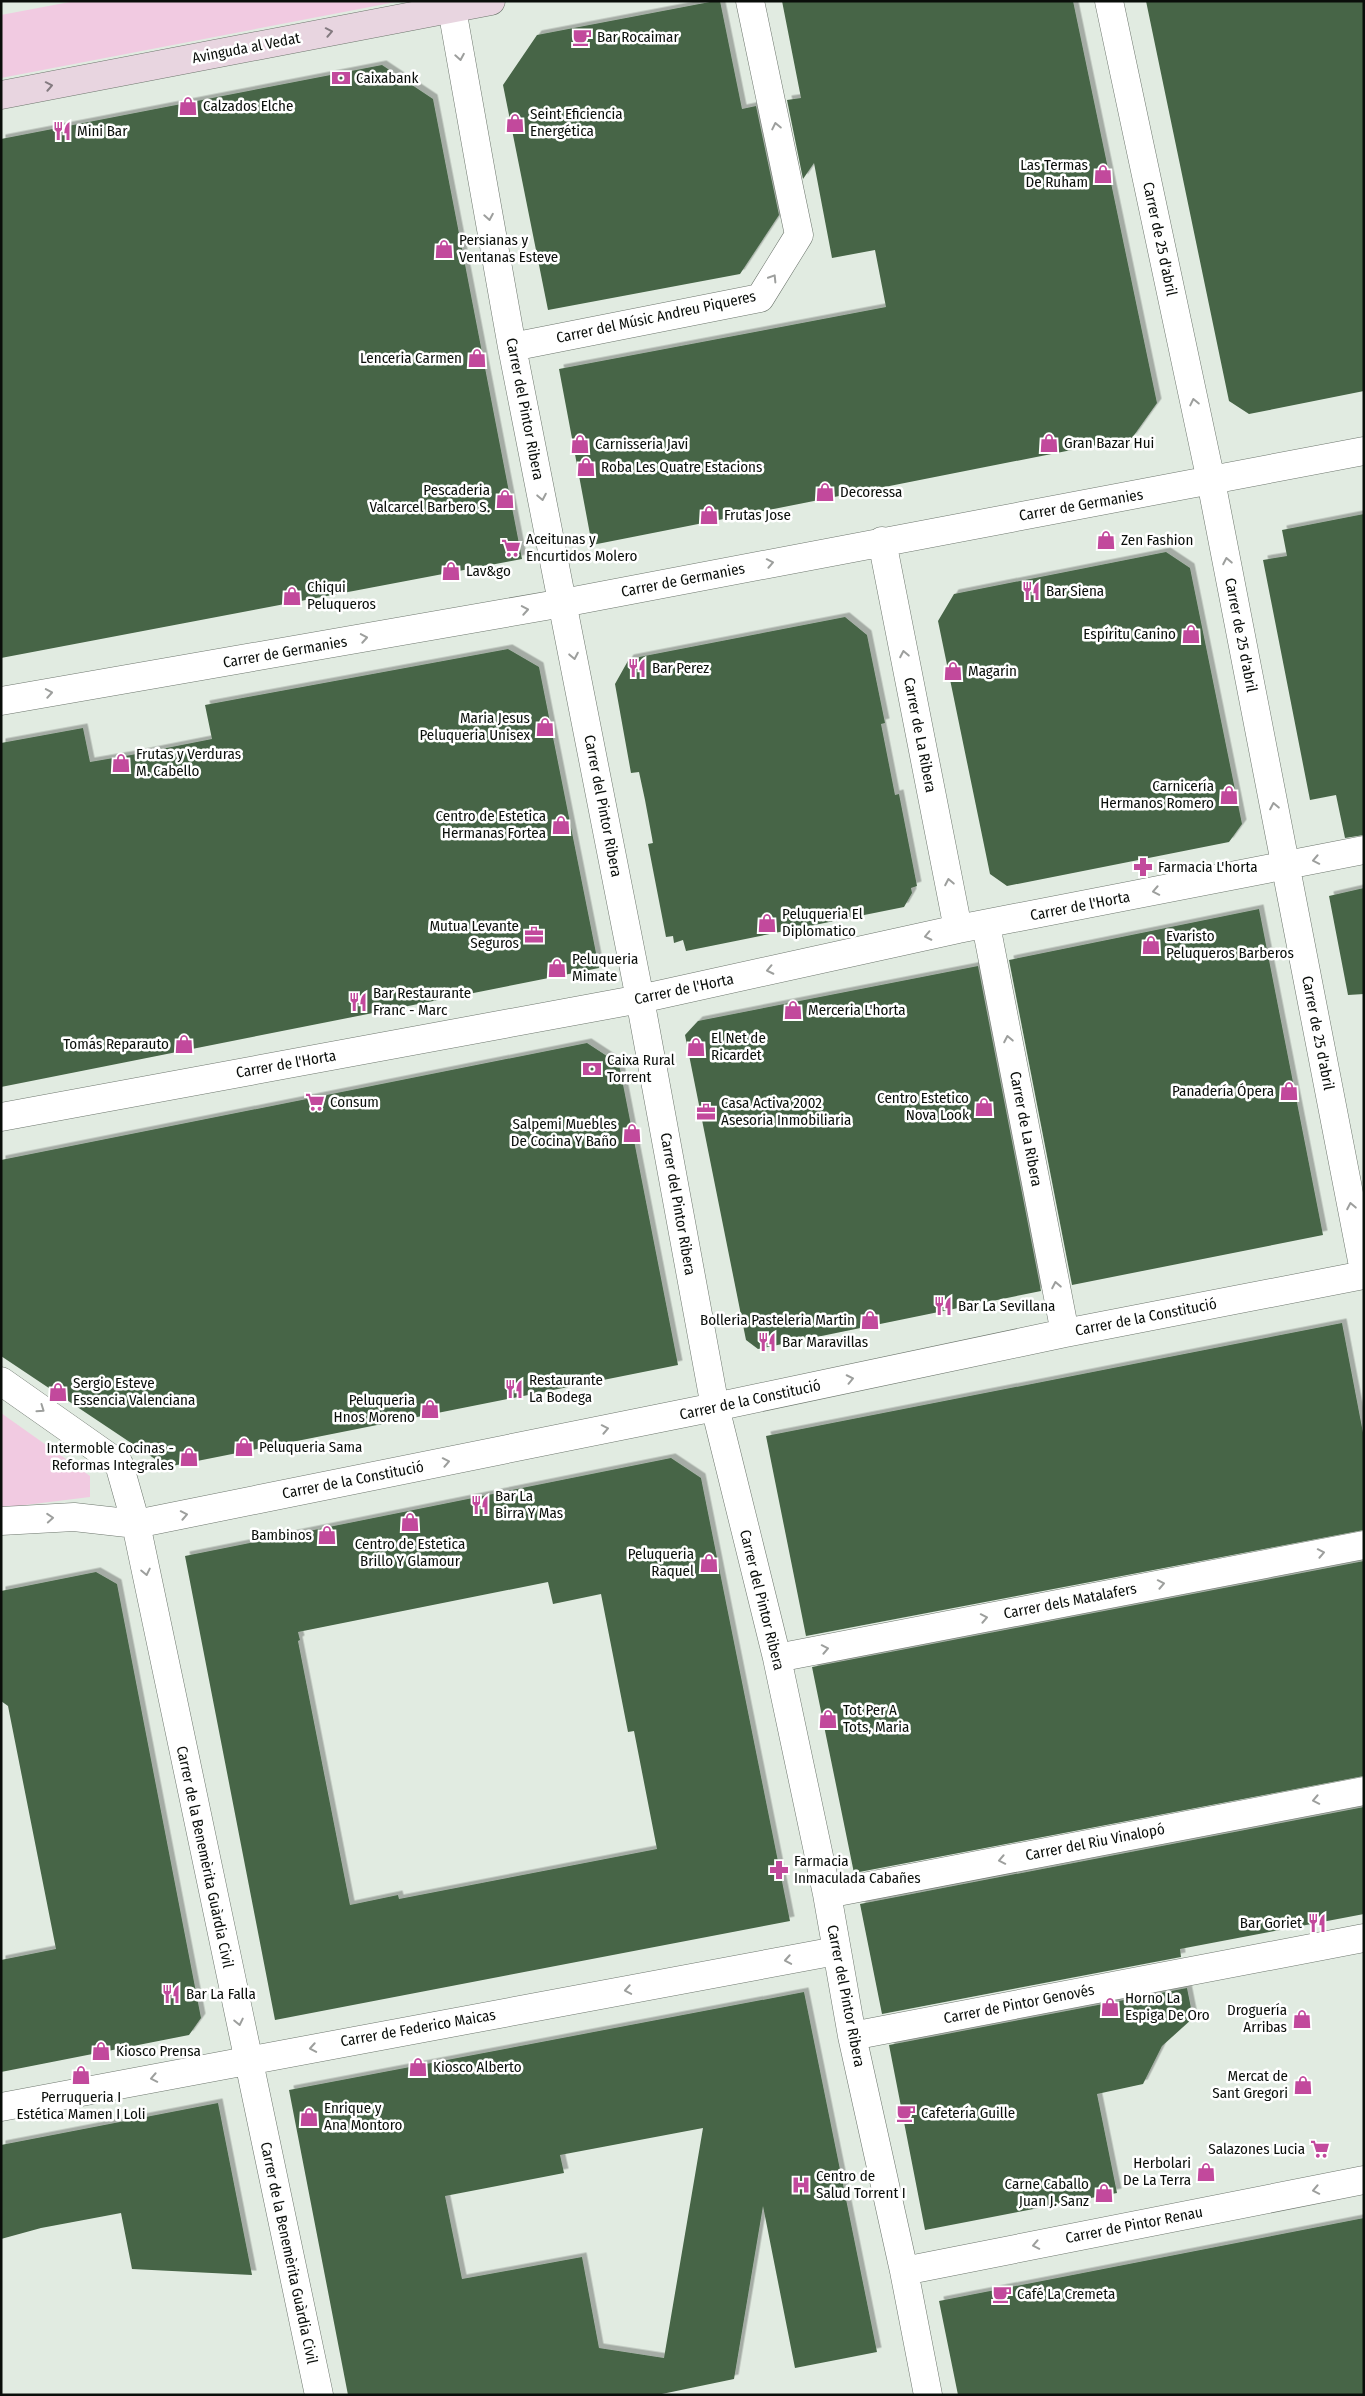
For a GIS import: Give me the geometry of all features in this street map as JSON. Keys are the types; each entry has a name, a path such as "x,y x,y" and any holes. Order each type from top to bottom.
{"street":[{"name":"Avinguda al Vedat","path":"1,95 451,5 491,1"},
{"name":"Carrer del Músic Andreu Piqueres","path":"512,347 760,298 799,235 750,1"},
{"name":"Carrer de 25 d'abril","path":"1109,1 1211,481 1364,1273"},
{"name":"Carrer del Pintor Ribera","path":"451,5 512,347 640,999 715,1407 777,1658 827,1894 852,2036 904,2270 928,2395"},
{"name":"Carrer de Germanies","path":"1,701 563,603 1364,451"},
{"name":"Carrer de La Ribera","path":"882,542 958,930"},
{"name":"Carrer de l'Horta","path":"1,1117 640,999 986,924 1364,850"},
{"name":"Carrer de La Ribera","path":"986,924 1065,1333"},
{"name":"Carrer de la Constitució","path":"1,1521 74,1517 136,1524 1364,1273"},
{"name":"Carrer de la Benemèrita Guàrdia Civil","path":"1,1381 119,1464 136,1524 247,2060 319,2395"},
{"name":"Carrer dels Matalafers","path":"777,1658 1364,1545"},
{"name":"Carrer del Riu Vinalopó","path":"827,1894 1364,1791"},
{"name":"Carrer de Pintor Genovés","path":"852,2036 1364,1938"},
{"name":"Carrer de Federico Maicas","path":"1,2107 836,1951"},
{"name":"Carrer de Pintor Renau","path":"904,2270 1364,2180"}],"shaded area":[{"path":"75,1 401,1 1,78 1,15"},
{"path":"1,1413 90,1476 90,1497 1,1508"}],"building":[{"path":"720,1 742,109 756,106 779,215 740,274 548,310 503,85 537,35"},
{"path":"782,1 1073,1 1157,403 1132,438 592,545 559,369 886,307 875,250 832,258 814,163 803,179 787,100 801,98"},
{"path":"1146,1 1364,1 1364,391 1249,414 1229,401"},
{"path":"382,65 433,99 522,559 1,658 1,139"},
{"path":"1364,514 1364,835 1345,838 1336,795 1310,800 1263,560 1287,556 1282,530"},
{"path":"1166,552 1190,568 1242,824 1229,842 1007,886 990,874 938,621 954,594"},
{"path":"845,617 867,635 885,723 881,724 895,795 899,794 917,886 911,888 912,893 904,907 686,951 683,940 674,943 673,936 666,937 648,844 653,843 645,800 639,772 631,773 615,684 629,659"},
{"path":"508,649 539,667 599,968 1,1087 1,743 83,728 90,762 131,755 212,739 205,705"},
{"path":"1364,888 1364,994 1348,995 1329,896"},
{"path":"1259,909 1323,1235 1072,1285 1009,960"},
{"path":"978,966 1041,1291 758,1349 746,1340 685,1035 698,1021"},
{"path":"587,1043 619,1064 678,1365 167,1467 1,1356 1,1160"},
{"path":"1342,1323 1364,1438 1364,1530 806,1636 766,1436"},
{"path":"671,1458 701,1478 790,1921 275,2020 185,1556","holes":["548,1582 553,1604 601,1594 628,1732 634,1731 657,1849 399,1899 398,1895 350,1905 298,1641 300,1640 298,1632"]},
{"path":"1364,1561 1364,1776 854,1873 812,1667"},
{"path":"96,1572 117,1584 201,2018 189,2035 1,2072 1,1960 56,1949 8,1706 1,1701 1,1591"},
{"path":"1364,1807 1364,1914 1180,1949 1181,1957 882,2014 860,1904"},
{"path":"1187,1988 1193,2018 1162,2046 1143,2084 1097,2094 1117,2193 925,2230 889,2045"},
{"path":"804,1992 877,2352 795,2368 763,2206 734,2379 657,2395 348,2395 289,2090","holes":["703,2128 664,2358 599,2348 582,2257 462,2279 445,2196 564,2173 560,2155"]},
{"path":"218,2103 252,2275 132,2269 121,2213 41,2228 1,2239 1,2145"},
{"path":"1364,2218 1364,2395 958,2395 939,2301"}],"place":[{"name":"Bar Rocaimar","path":"582,37"},
{"name":"Caixabank","path":"341,78"},
{"name":"Calzados Elche","path":"188,106"},
{"name":"Seint Eficiencia Energética","path":"515,123"},
{"name":"Mini Bar","path":"62,131"},
{"name":"Las Termas De Ruham","path":"1103,174"},
{"name":"Persianas y Ventanas Esteve","path":"444,249"},
{"name":"Lenceria Carmen","path":"477,358"},
{"name":"Gran Bazar Hui","path":"1049,443"},
{"name":"Carnisseria Javi","path":"580,444"},
{"name":"Roba Les Quatre Estacions","path":"586,467"},
{"name":"Decoressa","path":"825,492"},
{"name":"Pescaderia Valcarcel Barbero S.","path":"505,499"},
{"name":"Frutas Jose","path":"709,515"},
{"name":"Zen Fashion","path":"1106,540"},
{"name":"Aceitunas y Encurtidos Molero","path":"511,548"},
{"name":"Lav&go","path":"451,571"},
{"name":"Bar Siena","path":"1031,591"},
{"name":"Chiqui Peluqueros","path":"292,596"},
{"name":"Espíritu Canino","path":"1191,634"},
{"name":"Bar Perez","path":"637,668"},
{"name":"Magarin","path":"953,671"},
{"name":"Maria Jesus Peluqueria Unisex","path":"545,727"},
{"name":"Frutas y Verduras M. Cabello","path":"121,763"},
{"name":"Carnicería Hermanos Romero","path":"1229,795"},
{"name":"Centro de Estetica Hermanas Fortea","path":"561,825"},
{"name":"Farmacia L'horta","path":"1143,867"},
{"name":"Peluqueria El Diplomatico","path":"767,923"},
{"name":"Mutua Levante Seguros","path":"534,935"},
{"name":"Evaristo Peluqueros Barberos","path":"1151,945"},
{"name":"Peluqueria Mimate","path":"557,968"},
{"name":"Bar Restaurante Franc - Marc","path":"358,1002"},
{"name":"Merceria L'horta","path":"793,1010"},
{"name":"Tomás Reparauto","path":"184,1044"},
{"name":"El Net de Ricardet","path":"696,1047"},
{"name":"Caixa Rural Torrent","path":"592,1069"},
{"name":"Panadería Ópera","path":"1289,1091"},
{"name":"Consum","path":"315,1102"},
{"name":"Centro Estetico Nova Look","path":"984,1107"},
{"name":"Casa Activa 2002 Asesoria Inmobiliaria","path":"706,1112"},
{"name":"Salpemi Muebles De Cocina Y Baño","path":"632,1133"},
{"name":"Bar La Sevillana","path":"943,1306"},
{"name":"Bolleria Pasteleria Martin","path":"870,1320"},
{"name":"Bar Maravillas","path":"767,1342"},
{"name":"Restaurante La Bodega","path":"514,1389"},
{"name":"Sergio Esteve Essencia Valenciana","path":"58,1392"},
{"name":"Peluqueria Hnos Moreno","path":"430,1409"},
{"name":"Peluqueria Sama","path":"244,1447"},
{"name":"Intermoble Cocinas - Reformas Integrales","path":"189,1457"},
{"name":"Bar La Birra Y Mas","path":"480,1505"},
{"name":"Centro de Estetica Brillo Y Glamour","path":"410,1522"},
{"name":"Bambinos","path":"327,1535"},
{"name":"Peluqueria Raquel","path":"709,1563"},
{"name":"Tot Per A Tots, Maria","path":"828,1719"},
{"name":"Farmacia Inmaculada Cabañes","path":"779,1870"},
{"name":"Bar Goriet","path":"1317,1923"},
{"name":"Bar La Falla","path":"171,1994"},
{"name":"Horno La Espiga De Oro","path":"1110,2007"},
{"name":"Droguería Arribas","path":"1302,2019"},
{"name":"Kiosco Prensa","path":"101,2051"},
{"name":"Kiosco Alberto","path":"418,2067"},
{"name":"Perruqueria I Estética Mamen I Loli","path":"81,2075"},
{"name":"Mercat de Sant Gregori","path":"1303,2085"},
{"name":"Cafetería Guille","path":"906,2113"},
{"name":"Enrique y Ana Montoro","path":"309,2117"},
{"name":"Salazones Lucia","path":"1320,2149"},
{"name":"Herbolari De La Terra","path":"1206,2172"},
{"name":"Centro de Salud Torrent I","path":"801,2185"},
{"name":"Carne Caballo Juan J. Sanz","path":"1104,2193"},
{"name":"Café La Cremeta","path":"1002,2294"}]}
